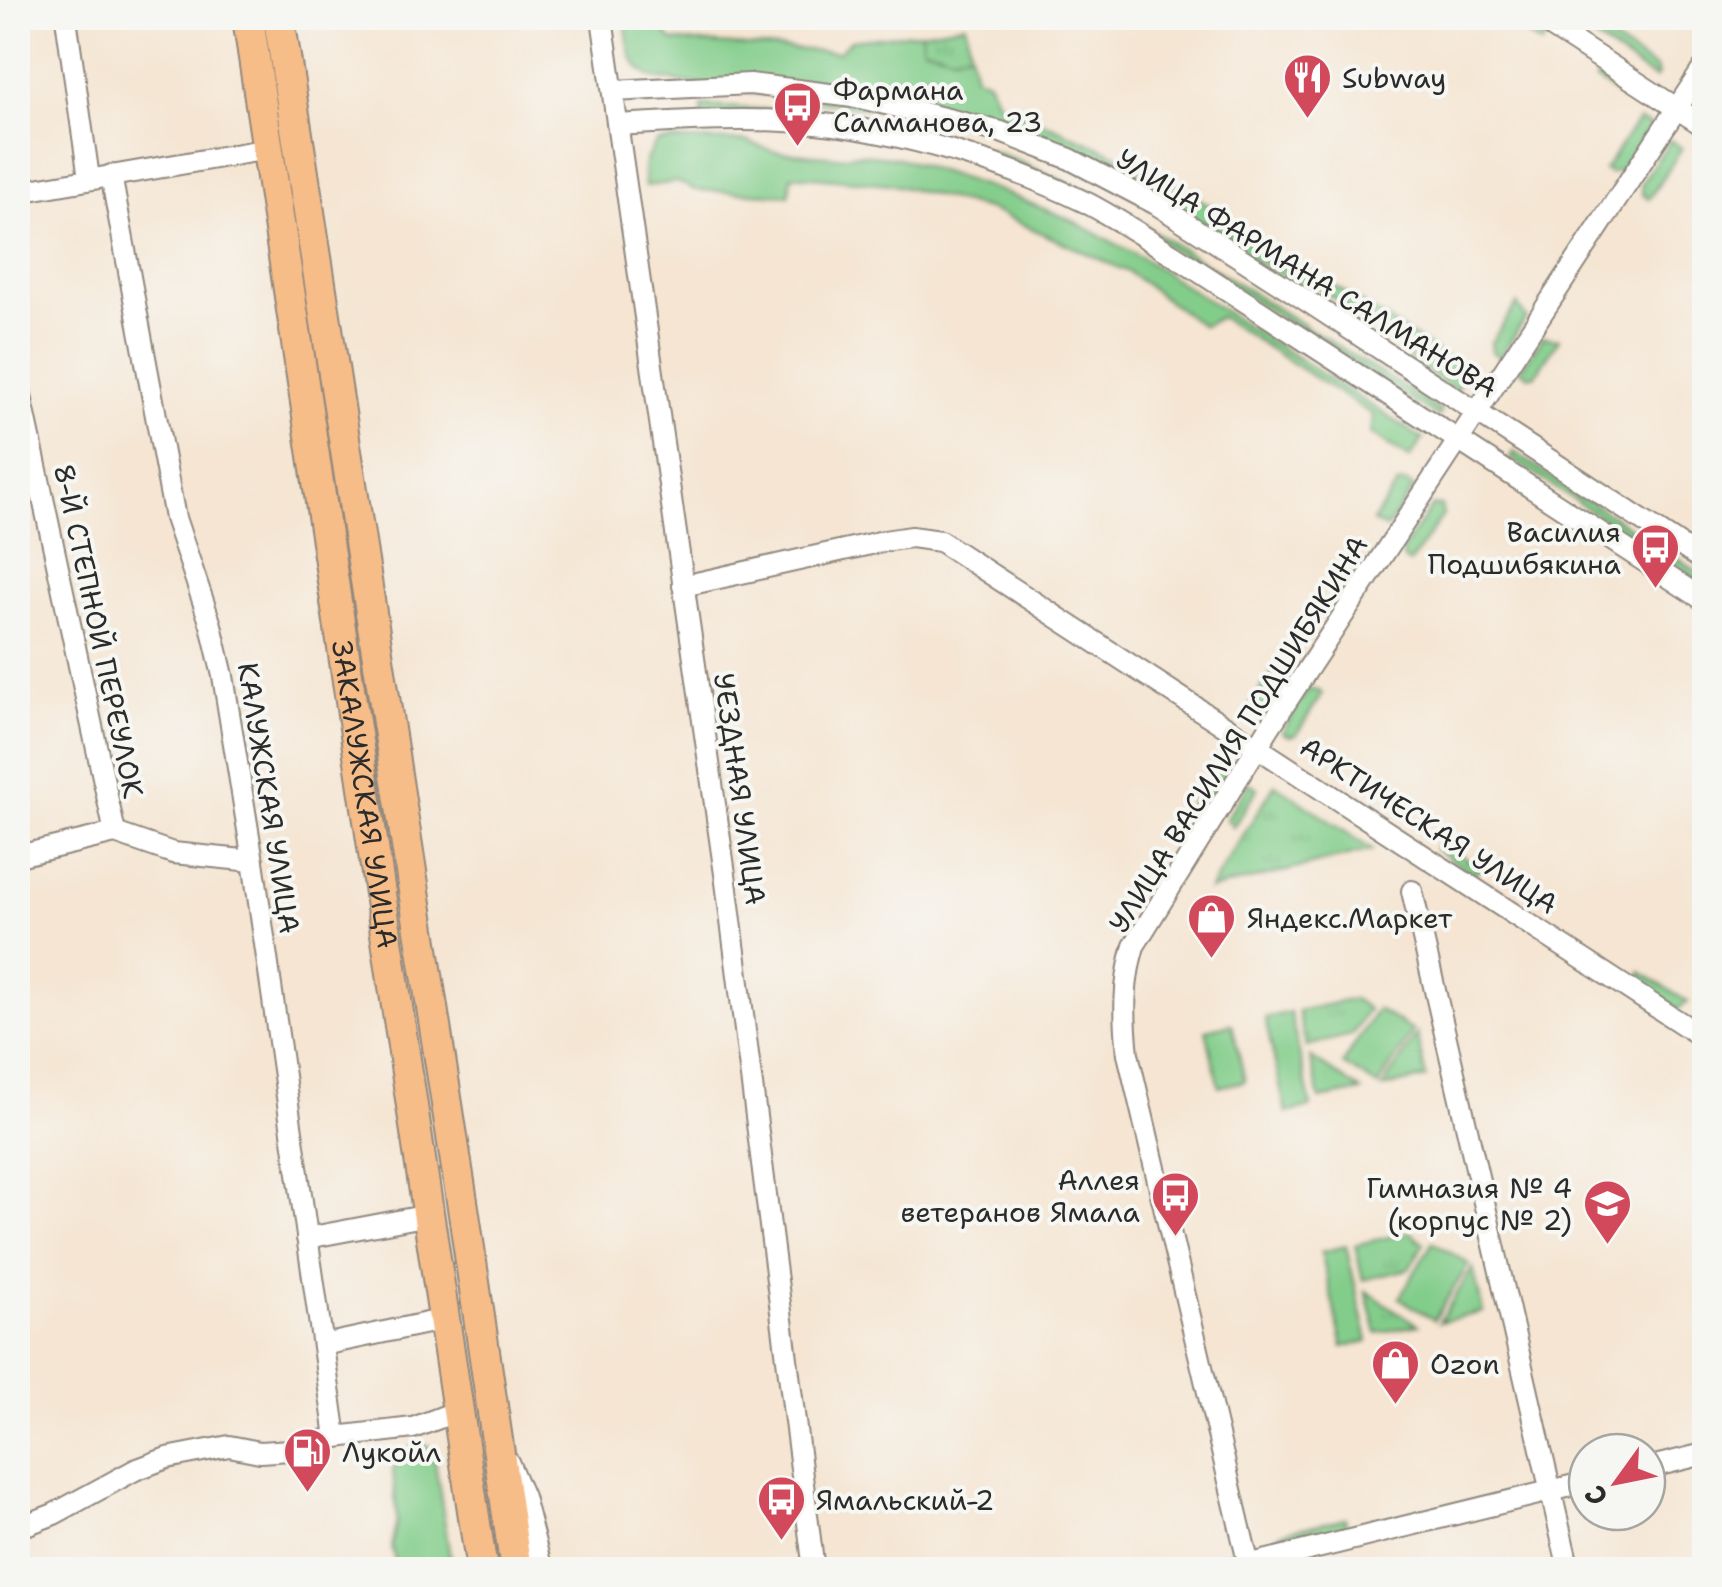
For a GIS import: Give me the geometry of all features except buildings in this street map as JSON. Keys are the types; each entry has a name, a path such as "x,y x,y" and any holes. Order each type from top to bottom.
{"highway":[{"name":"ЗАКАЛУЖСКАЯ УЛИЦА","path":"248,18 482,1570"},
{"path":"279,18 516,1570"}],"street":[{"path":"66,18 89,178"},
{"name":"УЕЗДНАЯ УЛИЦА","path":"602,18 725,874 814,1570"},
{"path":"1538,18 1704,126"},
{"name":"УЛИЦА ВАСИЛИЯ ПОДШИБЯКИНА","path":"1250,1567 1128,1054 1126,974 1134,946 1258,746 1704,67"},
{"name":"УЛИЦА ФАРМАНА САЛМАНОВА","path":"613,91 750,84 862,98 1001,132 1070,159 1156,204 1704,561"},
{"name":"УЛИЦА ФАРМАНА САЛМАНОВА","path":"618,125 739,120 818,123 889,136 1005,169 1088,204 1156,244 1704,600"},
{"path":"18,192 268,148"},
{"name":"КАЛУЖСКАЯ УЛИЦА","path":"110,175 175,518 211,625 223,676 336,1438"},
{"name":"8-Й СТЕПНОЙ ПЕРЕУЛОК","path":"18,382 115,833"},
{"name":"АРКТИЧЕСКАЯ УЛИЦА","path":"683,586 884,542 927,537 940,541 1704,1038"},
{"path":"18,856 115,833 173,853 253,860"},
{"path":"1412,891 1569,1570"},
{"path":"307,1238 429,1214"},
{"path":"323,1345 446,1319"},
{"path":"18,1528 54,1514 134,1470 167,1458 229,1446 260,1452 290,1450 336,1438 412,1428 460,1410"},
{"path":"494,1428 523,1496 542,1570"},
{"path":"1667,1463 1704,1454"},
{"path":"1227,1570 1567,1486"}],"green space":[{"path":"625,18 654,18 672,41 838,52 851,40 921,32 924,47 953,55 970,52 975,76 988,80 997,102 1151,170 1231,218 1226,229 1296,274 1307,268 1468,372 1455,390 1408,359 1405,349 1319,288 1288,279 1020,130 652,78 633,59"},
{"path":"1502,18 1525,18 1546,35 1542,45"},
{"path":"1564,18 1578,18 1656,69 1658,75 1655,79"},
{"path":"966,24 970,52 953,55 923,47 921,32"},
{"path":"1605,74 1641,98 1631,103 1596,80"},
{"path":"702,106 817,112 918,131 1004,155 1094,194 1441,411 1438,417 1091,199 918,137 702,114"},
{"path":"1638,120 1651,125 1621,171 1604,170"},
{"path":"1670,140 1682,148 1649,199 1643,195 1641,184"},
{"path":"746,141 772,151 899,158 1000,191 1071,220 1142,258 1423,439 1410,458 1371,434 1373,415 1220,317 1203,326 1128,272 991,210 890,184 792,175 789,195 695,190 678,182 645,186 644,168 653,148 657,142"},
{"path":"1517,304 1526,318 1500,357 1492,352 1491,342"},
{"path":"1543,337 1559,339 1536,374 1529,376 1520,370"},
{"path":"1514,452 1704,576 1704,585 1510,458"},
{"path":"1398,484 1414,488 1387,528 1372,522"},
{"path":"1432,506 1441,506 1443,515 1410,563 1404,560 1402,550"},
{"path":"1279,663 1287,675 1260,718 1251,704"},
{"path":"1308,689 1322,694 1296,735 1289,736 1282,732"},
{"path":"1221,764 1229,769 1206,806 1189,806 1214,766"},
{"path":"1249,783 1258,788 1233,827 1226,819"},
{"path":"1275,784 1372,850 1209,890"},
{"path":"1440,841 1481,869 1473,874 1435,849"},
{"path":"1641,972 1688,1002 1678,1009 1640,983"},
{"path":"1354,999 1368,1009 1352,1035 1306,1046 1298,1011"},
{"path":"1377,1009 1413,1031 1378,1086 1343,1064"},
{"path":"1290,1012 1311,1107 1286,1113 1265,1018"},
{"path":"1232,1024 1245,1081 1219,1087 1206,1030"},
{"path":"1417,1034 1426,1078 1382,1088"},
{"path":"1310,1057 1361,1091 1320,1099"},
{"path":"1410,1232 1424,1243 1409,1269 1363,1280 1355,1245"},
{"path":"1433,1242 1469,1264 1434,1320 1399,1298"},
{"path":"1346,1246 1368,1341 1343,1347 1321,1252"},
{"path":"1473,1268 1483,1312 1439,1322"},
{"path":"1366,1291 1418,1325 1377,1333"},
{"path":"421,1444 433,1449 452,1569 397,1569 391,1546 397,1521 393,1469 409,1449"},
{"path":"1345,1518 1346,1525 1340,1530 1277,1544 1281,1533"},
{"path":"1348,1553 1354,1556 1355,1563 1327,1569 1283,1569"}],"place":[{"name":"Subway","path":"1307,120"},
{"name":"Фармана Салманова, 23","path":"798,148"},
{"name":"Василия Подшибякина","path":"1656,590"},
{"name":"Яндекс.Маркет","path":"1212,960"},
{"name":"Аллея ветеранов Ямала","path":"1175,1238"},
{"name":"Гимназия № 4 (корпус № 2)","path":"1607,1246"},
{"name":"Ozon","path":"1395,1406"},
{"name":"Лукойл","path":"307,1494"},
{"name":"Ямальский-2","path":"781,1542"}]}
